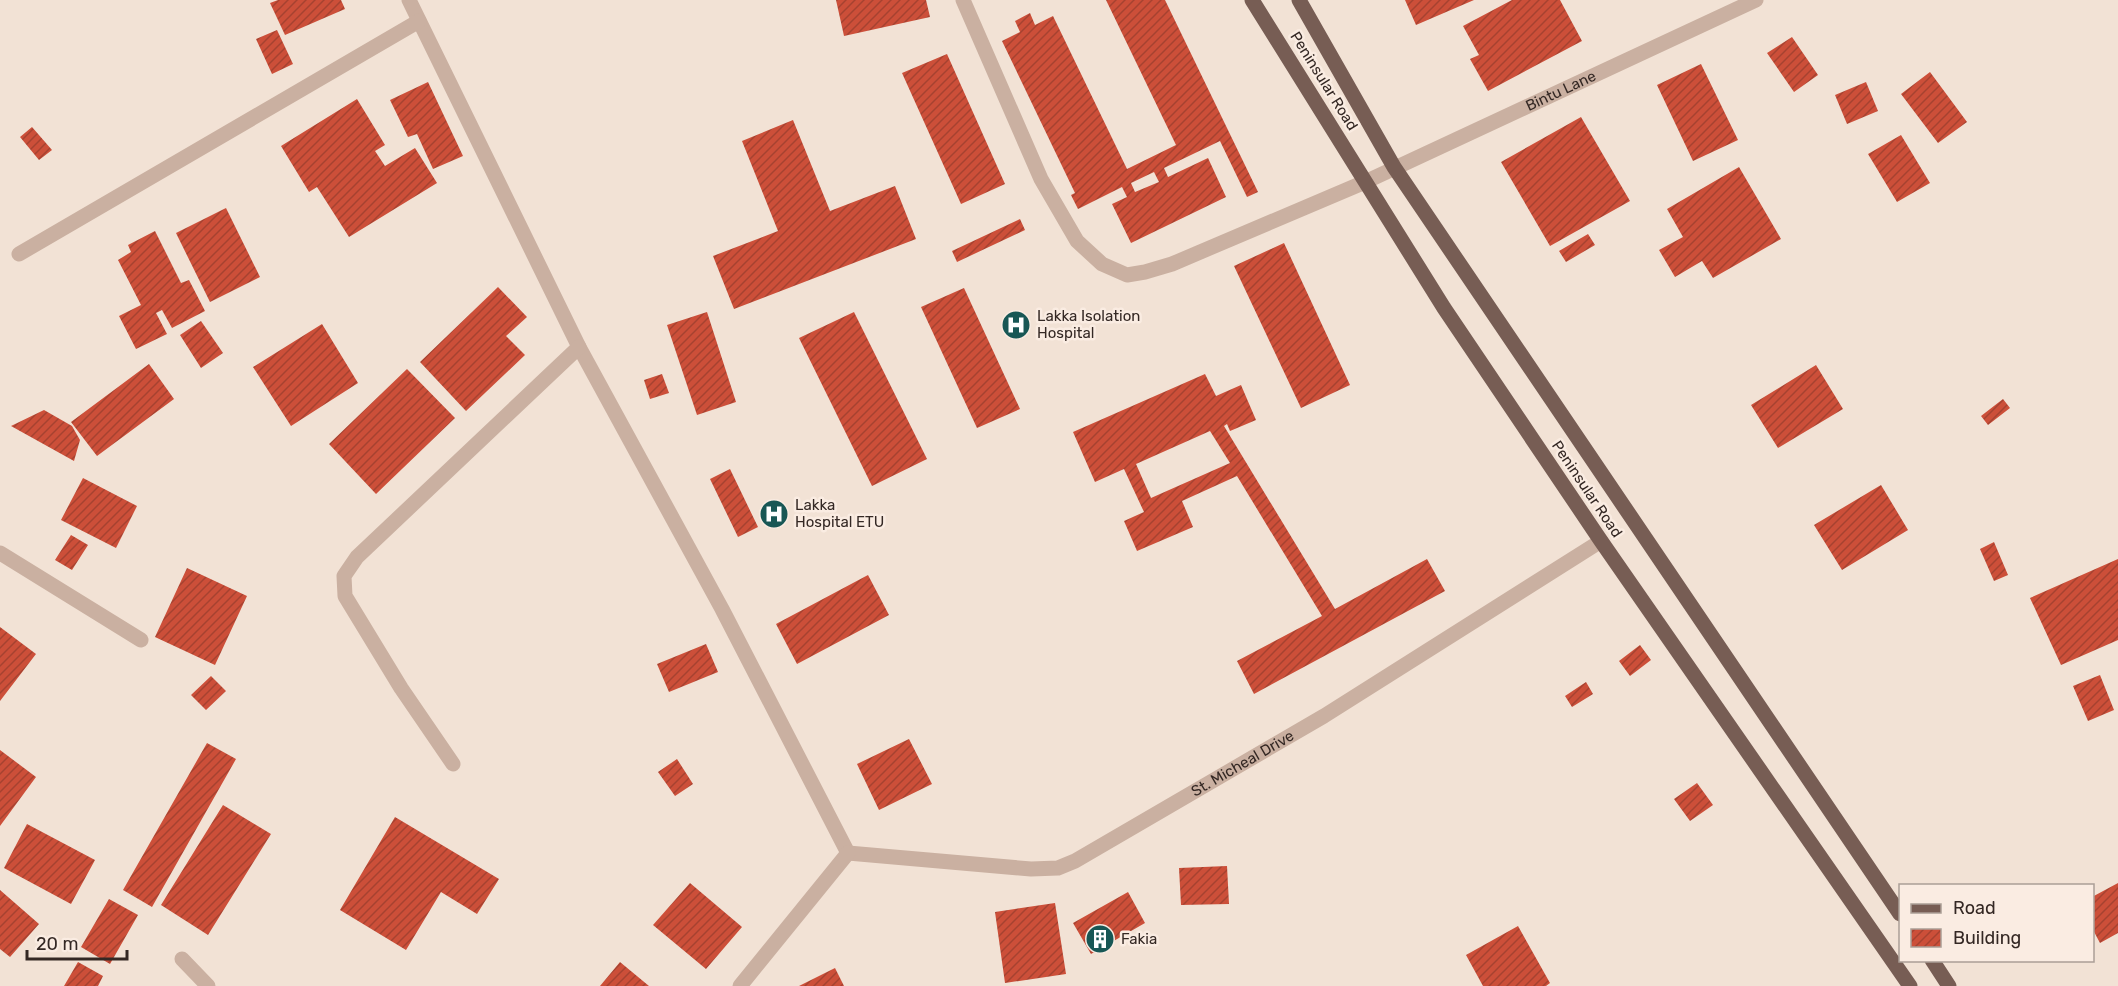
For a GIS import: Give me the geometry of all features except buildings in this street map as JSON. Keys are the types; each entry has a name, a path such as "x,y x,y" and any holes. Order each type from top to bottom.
{"main road":[{"name":"Peninsular Road","path":"1252,0 1444,308 1601,541 1910,986"},
{"name":"Peninsular Road","path":"1299,0 1394,167 1899,913"},
{"path":"1933,962 1949,986"}],"street":[{"path":"409,0 579,346 722,609 848,853 740,986"},
{"name":"Bintu Lane","path":"963,0 1041,179 1077,241 1102,264 1127,275 1172,264 1365,182 1756,0"},
{"path":"19,254 418,21"},
{"path":"453,764 401,688 345,596 344,576 357,557 579,346"},
{"name":"St. Micheal Drive","path":"848,853 1031,869 1058,868 1085,855 1324,716 1601,541"},
{"path":"0,553 141,640"},
{"path":"182,959 208,986"}],"place":[{"name":"Lakka Isolation Hospital","path":"1016,325"},
{"name":"Lakka Hospital ETU","path":"774,514"},
{"name":"Fakia","path":"1100,939"}]}
